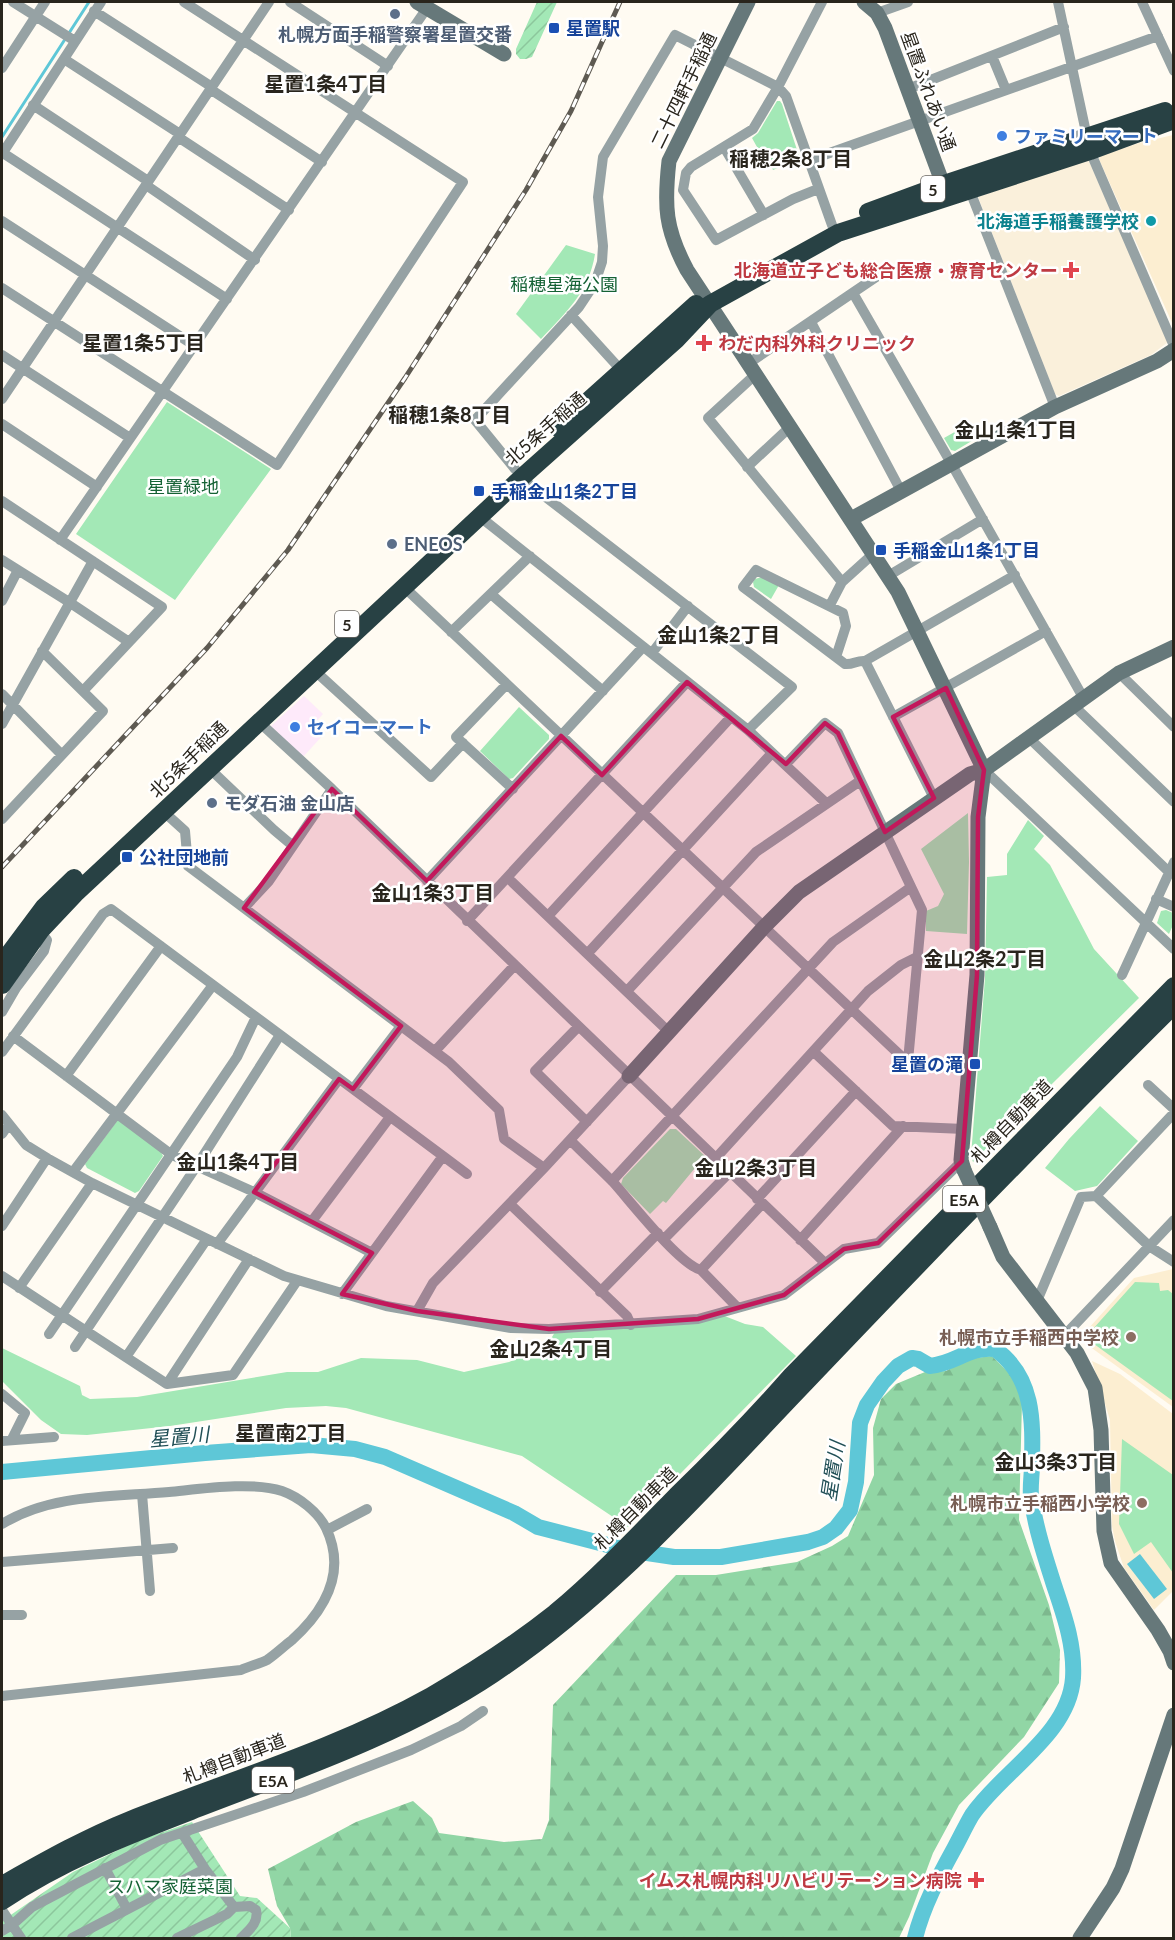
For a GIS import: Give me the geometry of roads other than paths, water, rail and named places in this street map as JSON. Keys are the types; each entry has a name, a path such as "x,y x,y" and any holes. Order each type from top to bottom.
{"highway":[{"name":"北5条手稲通","path":"2,963 36,926 66,886 518,473 676,340 707,300 838,233 946,191 970,191 1088,145 1173,108"},
{"name":"北5条手稲通","path":"2,984 36,926 75,894 164,812 479,516 518,473 621,370 707,300 771,256 832,225 1173,120"},
{"name":"札樽自動車道","path":"766,1416 792,1375 1173,986"},
{"name":"札樽自動車道","path":"2,1901 75,1859 133,1833 328,1759 385,1734 438,1707 488,1677 530,1641 622,1571 766,1416 1173,1005"},
{"name":"札樽自動車道","path":"2,1885 68,1848 128,1821 323,1747 378,1723 530,1641"}],"street":[{"path":"13,2 70,38"},
{"path":"2,68 5,55 45,2"},
{"path":"101,2 70,38 64,59 2,154 227,299"},
{"path":"2,288 277,465 464,182 184,2"},
{"path":"2,399 269,2"},
{"path":"290,2 388,66"},
{"name":"二十四軒手稲通","path":"748,2 669,160 666,219 676,250 707,300 888,576 946,688 984,770"},
{"path":"818,189 716,240 683,190 686,173 691,167 753,129 778,87 822,2"},
{"name":"星置ふれあい通","path":"864,2 877,13 885,28 946,191"},
{"path":"877,13 908,2"},
{"path":"851,519 1055,407 1157,361 1173,348 1088,145 1058,2"},
{"path":"1142,2 1173,71"},
{"path":"60,540 388,66 422,5 504,54"},
{"path":"94,11 322,162"},
{"path":"908,89 1064,27"},
{"path":"748,730 792,687 518,473 475,420 572,315 595,283 602,262 603,246 598,197 603,157 675,35 778,87 786,96 832,225"},
{"path":"810,160 1158,36"},
{"path":"992,56 1006,90"},
{"path":"64,59 289,210"},
{"path":"33,105 255,260"},
{"path":"724,147 764,214"},
{"path":"970,191 1055,407"},
{"path":"2,221 195,346"},
{"path":"842,582 708,418 753,369 811,322 876,277"},
{"path":"853,293 1046,631 1079,702 1173,802"},
{"path":"572,315 621,370"},
{"path":"811,322 901,491"},
{"path":"2,355 130,438"},
{"path":"2,424 97,487"},
{"path":"747,467 790,427"},
{"path":"2,501 162,607 83,691"},
{"path":"479,516 748,730 826,803"},
{"path":"888,576 983,519"},
{"path":"830,604 842,582 873,554"},
{"path":"452,632 530,556"},
{"path":"2,560 129,642"},
{"path":"2,724 93,561"},
{"path":"2,601 18,570"},
{"path":"836,657 846,626 843,613 830,604 756,570 743,587 845,664 852,665 859,660 865,661 918,632 1015,575"},
{"path":"403,586 908,1061 916,1065 969,1069"},
{"path":"492,595 603,691"},
{"path":"427,881 603,691 647,650 688,606"},
{"path":"893,717 1046,631"},
{"path":"417,1311 433,1283 544,1168 764,927 799,892 970,774 984,770 1119,673 1173,648"},
{"path":"2,819 103,711 42,651"},
{"path":"865,661 934,798"},
{"path":"314,670 430,777 463,743"},
{"path":"1119,673 1173,727"},
{"path":"467,921 687,682"},
{"path":"507,684 456,737 513,789"},
{"path":"2,694 62,755"},
{"path":"548,916 731,717"},
{"path":"258,722 332,789 825,1263"},
{"path":"786,764 825,723 838,732 922,910 908,1061"},
{"path":"1029,738 1171,867 1122,975"},
{"path":"588,953 772,753"},
{"path":"209,768 293,846"},
{"path":"984,770 1169,945"},
{"path":"984,770 978,817 977,975 963,1165 1003,1257 1077,1353 1095,1388 1101,1430 1104,1531 1111,1563 1158,1630 1170,1651 1173,1663"},
{"path":"627,991 756,852 860,782"},
{"path":"244,908 268,881 332,789"},
{"path":"164,812 185,831 188,866 449,1062 499,1110 504,1139 544,1168"},
{"path":"508,878 669,1032"},
{"path":"612,1181 673,1118 833,942 911,887"},
{"path":"1156,900 1173,908"},
{"path":"2,1052 103,914 111,909 467,1174"},
{"path":"2,1012 16,988 44,951 47,940 36,926"},
{"path":"66,1076 161,946"},
{"path":"715,1159 868,991 901,965 918,957"},
{"path":"435,1051 514,966"},
{"path":"73,1172 213,986"},
{"path":"49,1334 237,1057 256,1017"},
{"path":"353,1089 401,1026"},
{"path":"578,1027 535,1071 587,1122"},
{"path":"75,1347 163,1218 280,1035"},
{"path":"13,1036 172,1155 254,1192 372,1253"},
{"path":"814,1052 893,1126 964,1129"},
{"path":"126,1357 212,1241 254,1192 339,1078"},
{"path":"1037,1301 1081,1197 1096,1196 1173,1111 1148,1085"},
{"path":"701,1270 856,1091"},
{"path":"312,1221 390,1117"},
{"path":"5,1119 26,1145 92,1183 297,1281 386,1306 511,1328 549,1329 698,1319 784,1295 844,1249 878,1243 963,1165"},
{"path":"2,1134 5,1119"},
{"path":"800,1240 903,1126"},
{"path":"570,1140 612,1181 661,1236 694,1268 701,1270 737,1307"},
{"path":"342,1294 443,1156"},
{"path":"2,1226 47,1158"},
{"path":"600,1292 729,1173"},
{"path":"19,1288 92,1183"},
{"path":"1096,1196 1149,1246 1173,1262"},
{"path":"510,1204 627,1316 631,1325"},
{"path":"1064,1336 1173,1220"},
{"path":"167,1384 249,1259"},
{"path":"2,1276 167,1384 233,1376 297,1281"},
{"path":"2,1394 25,1413 7,1440"},
{"path":"7,1440 54,1437"},
{"path":"2,1524 20,1513 98,1496 235,1487 267,1488 284,1491 305,1504 324,1523 330,1537 335,1565 333,1584 326,1600 298,1634 267,1660 242,1670 2,1696"},
{"path":"142,1494 150,1591"},
{"path":"327,1530 368,1509"},
{"path":"2,1562 172,1548"},
{"path":"2,1615 22,1615"},
{"path":"2,1931 32,1907 160,1840 303,1792 411,1750 461,1726 483,1711"},
{"path":"1080,1938 1113,1888 1122,1869 1173,1715"},
{"path":"182,1833 205,1869 234,1907"},
{"path":"105,1868 127,1909"},
{"path":"72,1938 205,1869"},
{"path":"177,1938 227,1914 234,1907 250,1906 256,1910 257,1917 253,1926 241,1938"},
{"path":"2,1910 21,1938"}],"water":[{"path":"1140,1554 1167,1589 1154,1599 1127,1564"}],"waterway":[{"path":"2,137 89,2"},
{"name":"星置川","path":"2,1472 311,1445 355,1449 385,1457 514,1513 538,1527 627,1550 674,1557 721,1557 808,1542 823,1537 836,1528 850,1510 856,1482 860,1423 867,1405 883,1382 898,1366 912,1358 930,1366 939,1365 977,1350 995,1349 1008,1360 1017,1373 1028,1401 1032,1432 1033,1507 1068,1630 1073,1678 1069,1698 1060,1717 1047,1735 972,1815 932,1891 915,1938"}],"railway":[{"path":"2,867 207,648 288,550 405,378 526,190 571,111 620,2"}],"place":[{"name":"札幌方面手稲警察署星置交番","path":"395,14"},
{"name":"星置駅","path":"554,28"},
{"name":"ファミリーマート","path":"1002,136"},
{"name":"北海道手稲養護学校","path":"1151,221"},
{"name":"北海道立子ども総合医療・療育センター","path":"1071,270"},
{"name":"わだ内科外科クリニック","path":"704,343"},
{"name":"手稲金山1条2丁目","path":"479,491"},
{"name":"ENEOS","path":"392,544"},
{"name":"手稲金山1条1丁目","path":"881,550"},
{"name":"セイコーマート","path":"295,727"},
{"name":"モダ石油 金山店","path":"212,803"},
{"name":"公社団地前","path":"127,857"},
{"name":"星置の滝","path":"975,1064"},
{"name":"札幌市立手稲西中学校","path":"1131,1337"},
{"name":"札幌市立手稲西小学校","path":"1142,1503"},
{"name":"イムス札幌内科リハビリテーション病院","path":"976,1880"}],"district":[{"name":"星置1条4丁目","path":"326,83"},
{"name":"稲穂2条8丁目","path":"791,158"},
{"name":"星置1条5丁目","path":"144,342"},
{"name":"稲穂1条8丁目","path":"450,414"},
{"name":"金山1条1丁目","path":"1016,429"},
{"name":"金山1条2丁目","path":"719,634"},
{"name":"金山1条3丁目","path":"433,892"},
{"name":"金山2条2丁目","path":"985,958"},
{"name":"金山1条4丁目","path":"238,1161"},
{"name":"金山2条3丁目","path":"756,1167"},
{"name":"金山2条4丁目","path":"551,1348"},
{"name":"星置南2丁目","path":"291,1432"},
{"name":"金山3条3丁目","path":"1056,1461"}],"park label":[{"name":"稲穂星海公園","path":"564,284"},
{"name":"星置緑地","path":"183,486"},
{"name":"スハマ家庭菜園","path":"170,1886"}]}
